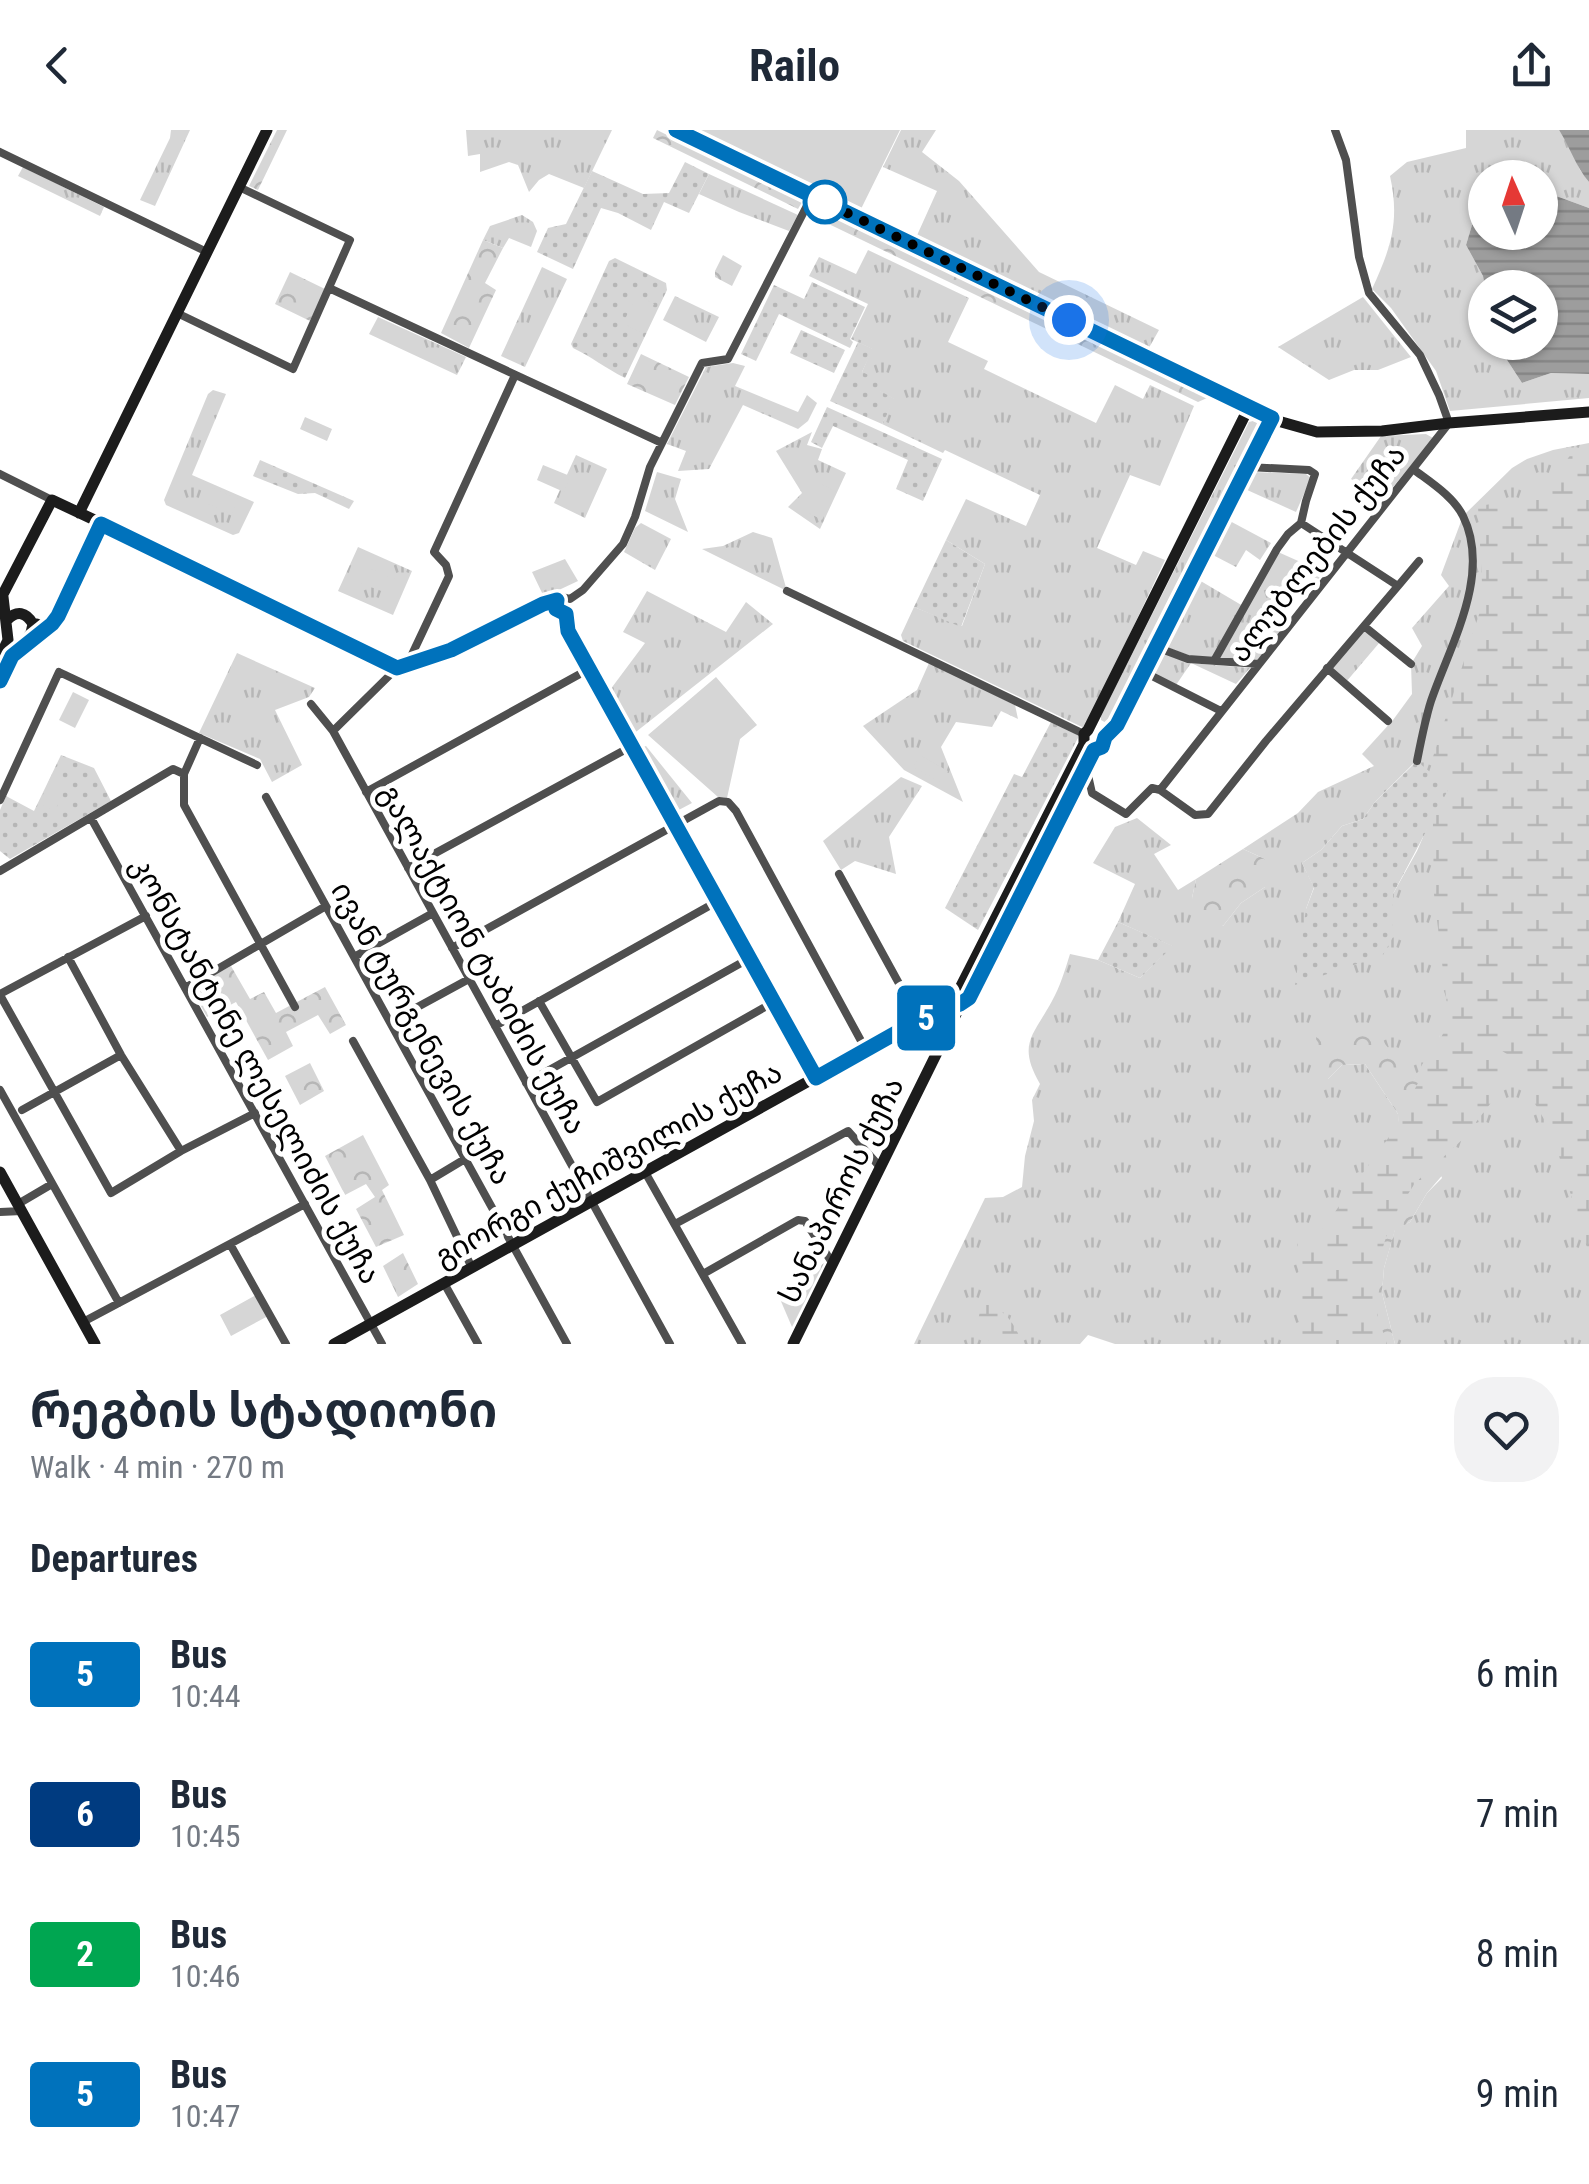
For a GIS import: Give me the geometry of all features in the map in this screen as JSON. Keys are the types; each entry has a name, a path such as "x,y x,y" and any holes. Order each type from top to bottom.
{"main road":[{"path":"79,513 267,130"},
{"path":"676,130 1248,408 1316,432 1589,412"},
{"path":"1220,394 1236,417 1237,431"},
{"name":"სანაპიროს ქუჩა","path":"960,1004 959,990 1088,740 1248,408"},
{"path":"1088,740 1102,747 1105,737 1117,725 1272,418"},
{"path":"0,681 8,640 2,598 52,500 101,524 58,616 6,656"},
{"path":"4,622 21,613 33,624 32,633 6,656"},
{"path":"4,622 9,636 25,639"},
{"path":"33,624 52,624"},
{"name":"სანაპიროს ქუჩა","path":"793,1344 960,1004 969,998 1086,766 1088,740"},
{"name":"გიორგი ქუჩიშვილის ქუჩა","path":"334,1344 919,1020 960,1004"},
{"path":"0,1172 95,1344"}],"street":[{"path":"1336,130 1346,160 1369,293 1420,355 1449,423"},
{"path":"0,152 207,252"},
{"path":"177,313 292,369 350,240 240,187"},
{"path":"570,599 583,590 623,544 650,467 702,364 728,359 812,196"},
{"path":"328,288 662,444"},
{"path":"408,666 449,576 446,565 434,552 516,375"},
{"name":"ალუბლების ქუჩა","path":"1086,766 1092,793 1126,814 1152,788 1160,790 1449,423"},
{"path":"1214,661 1288,534 1301,523 1316,474 1309,470 1247,467"},
{"path":"1414,469 1444,493 1463,516 1474,554 1467,608 1430,706 1416,761"},
{"path":"0,474 52,500"},
{"path":"1301,523 1398,586"},
{"path":"101,524 397,668"},
{"path":"1160,790 1195,815 1208,814 1419,561"},
{"path":"788,591 1088,740"},
{"path":"333,731 397,668 451,650 563,596 573,604 566,614"},
{"path":"557,600 556,609 566,614"},
{"path":"566,614 568,631 816,1078"},
{"path":"1364,626 1410,664"},
{"path":"1156,647 1188,659 1258,664"},
{"path":"1326,668 1388,721"},
{"path":"366,792 589,669"},
{"path":"0,800 59,672 257,765"},
{"path":"1144,672 1221,711"},
{"name":"გალაქტიონ ტაბიძის ქუჩა","path":"310,704 333,731 670,1344"},
{"path":"200,738 184,774 184,805 295,1007"},
{"path":"408,868 632,746"},
{"path":"0,871 174,769 184,774"},
{"name":"ივან ტურგენევის ქუჩა","path":"266,797 567,1344"},
{"path":"452,948 719,801 728,802 866,1050"},
{"name":"კონსტანტინე ლესელიძის ქუჩა","path":"91,818 382,1344"},
{"path":"840,874 919,1020"},
{"path":"495,1026 718,901"},
{"path":"185,988 326,906"},
{"path":"354,957 433,914"},
{"path":"146,916 0,995 53,1092 111,1193 181,1151 255,1114"},
{"path":"68,957 120,1055 181,1151"},
{"path":"526,1083 750,958"},
{"path":"390,1022 470,979"},
{"path":"540,1001 597,1102 774,1002"},
{"path":"353,1041 430,1180 472,1268"},
{"path":"22,1110 120,1055"},
{"path":"0,1090 118,1304"},
{"path":"675,1224 848,1131 880,1167"},
{"path":"430,1180 466,1159"},
{"path":"645,1172 742,1344"},
{"path":"0,1212 20,1207 52,1184"},
{"path":"83,1322 305,1204"},
{"path":"702,1274 798,1220 805,1221 832,1264"},
{"path":"230,1244 286,1344"},
{"path":"444,1284 478,1344"}],"green space":[{"path":"171,130 190,130 155,206 140,200"},
{"path":"277,130 287,130 258,190 249,186"},
{"path":"466,130 612,130 584,188 549,174 529,192 518,165 509,162 480,172 480,154 468,156"},
{"path":"657,130 802,202 798,209 653,138"},
{"path":"692,130 900,130 859,213"},
{"path":"901,130 936,130 922,152 959,181 1039,272 1159,330 1146,353 914,242 937,191 883,167"},
{"path":"1466,130 1559,130 1589,182 1589,208 1558,197 1558,160 1468,160 1466,245 1480,270 1468,270 1468,360 1507,360 1522,383 1551,373 1589,374 1589,398 1450,411 1436,371 1391,308 1372,289 1392,234 1390,176 1407,162 1466,148"},
{"path":"685,162 709,174 689,213 664,202 651,230 601,208 573,269 537,252 548,228 566,224 592,171 643,194 669,193"},
{"path":"23,167 104,207 100,216 18,176"},
{"path":"709,174 798,215 789,231 699,194"},
{"path":"812,206 1207,398 1198,402 808,214"},
{"path":"522,215 533,222 537,231 531,247 509,238 503,248 483,240 490,226"},
{"path":"483,240 503,248 485,283 496,290 469,348 441,333"},
{"path":"868,250 969,298 948,342 988,361 984,369 1096,423 1115,385 1143,399 1150,385 1194,406 1160,486 1130,475 1097,548 1136,565 1143,551 1165,560 1086,726 903,641 901,635 914,607 962,626 985,564 946,540 966,499 1026,526 1040,495 882,424 894,399 879,391 862,372 872,349 851,339 868,304 809,276 819,257 856,274"},
{"path":"723,255 742,266 732,286 715,277"},
{"path":"615,258 666,283 667,290 625,378 571,344 609,261"},
{"path":"542,267 567,279 525,367 501,356"},
{"path":"290,272 325,289 310,321 275,304"},
{"path":"812,282 865,307 850,339 850,348 779,314 756,361 741,354 774,285 804,299"},
{"path":"637,295 654,304 640,332 623,323"},
{"path":"675,296 719,317 706,342 663,320"},
{"path":"1363,297 1411,357 1378,370 1354,370 1329,380 1278,347"},
{"path":"378,317 466,357 457,375 369,334"},
{"path":"801,330 845,350 834,373 790,353"},
{"path":"858,342 873,349 862,372 884,382 880,391 895,399 882,424 830,401"},
{"path":"641,354 689,377 675,405 627,384"},
{"path":"733,363 745,366 735,386 798,412 807,395 817,403 808,421 798,429 743,405 709,469 678,471 686,451 667,444 706,367"},
{"path":"213,390 226,394 192,475 254,502 239,533 233,535 166,505 164,500"},
{"path":"827,407 942,459 923,501 896,489 908,460 833,426 822,448 811,442"},
{"path":"305,417 332,429 327,441 300,429"},
{"path":"1249,422 1261,429 1112,723 1108,724 1101,716"},
{"path":"812,432 807,445 822,449 818,460 846,473 820,529 788,507 802,493 776,451"},
{"path":"1426,434 1433,438 1384,498 1351,479 1381,436"},
{"path":"1589,443 1589,1344 1395,1344 1382,1293 1384,1268 1395,1229 1410,1222 1427,1193 1442,1178 1420,1126 1444,1057 1439,1035 1414,1081 1402,1068 1316,1027 1319,1056 1328,1079 1342,1065 1365,1064 1398,1114 1399,1154 1312,1344 1115,1344 1088,1335 1080,1344 914,1344 985,1198 1003,1197 1022,1187 1034,1121 1032,1100 1040,1084 1030,1059 1030,1041 1057,990 1070,954 1098,960 1140,978 1172,946 1118,922 1135,884 1093,863 1115,827 1137,818 1171,845 1154,854 1178,890 1196,879 1192,898 1223,926 1241,903 1265,887 1265,859 1243,849 1298,813 1318,792 1374,766 1362,754 1412,694 1411,664 1422,646 1412,628 1449,586 1441,575 1463,516 1512,468 1553,450","holes":["1416,761 1428,826 1393,894 1392,911 1306,909 1314,887 1302,863 1321,850 1342,826 1363,819"]},
{"path":"1589,449 1589,1254 1552,1133 1534,1102 1522,1063 1502,1051 1497,1095 1463,1139 1415,1183 1391,1221 1375,1273 1378,1317 1387,1344 1302,1344 1297,1242 1314,1241 1394,1130 1449,1022 1434,894 1432,760 1483,602 1478,506 1540,497 1574,450"},
{"path":"576,455 607,469 585,518 554,503"},
{"path":"260,460 354,501 349,509 315,493 298,494 253,476"},
{"path":"543,465 570,476 564,492 537,480"},
{"path":"657,472 681,479 675,499 688,532 645,511"},
{"path":"1254,472 1306,474 1311,478 1296,512 1245,489"},
{"path":"819,483 836,492 822,520 805,511"},
{"path":"212,488 238,499 232,514 205,503"},
{"path":"1228,520 1271,543 1260,560 1246,550 1236,567 1211,554"},
{"path":"641,523 671,539 655,570 624,552"},
{"path":"753,532 772,538 787,591 702,549 723,546"},
{"path":"946,540 985,564 961,627 914,607"},
{"path":"358,547 412,571 393,615 338,591"},
{"path":"1278,552 1323,572 1311,590 1293,581 1277,609 1293,619 1259,663 1216,660"},
{"path":"565,559 578,581 544,597 532,572"},
{"path":"368,568 395,579 389,594 361,583"},
{"path":"1199,580 1243,606 1214,658 1191,656 1164,646"},
{"path":"647,591 726,632 746,602 773,624 632,735 607,694 645,643 623,632"},
{"path":"1364,629 1380,642 1346,682 1330,669"},
{"path":"1162,651 1191,663 1176,685 1153,673"},
{"path":"237,653 315,688 309,697 275,710 302,765 272,782 260,759 199,733"},
{"path":"929,663 1015,705 1018,719 1001,711 992,727 956,722 941,747 963,802 904,770 863,726 917,690"},
{"path":"1191,663 1250,668 1236,684"},
{"path":"716,677 757,725 740,739 727,798 718,797 648,735"},
{"path":"73,692 89,700 75,728 59,720"},
{"path":"1051,722 1079,736 978,930 945,908 1014,774 1022,777"},
{"path":"646,746 692,803 675,812 640,748"},
{"path":"61,755 94,768 111,801 10,859 0,851 0,810 6,796 34,811"},
{"path":"920,755 948,771 942,783 913,767"},
{"path":"1417,761 1449,788 1393,894 1393,937 1383,955 1295,985 1306,909 1314,888 1302,863 1321,850 1342,826 1363,819"},
{"path":"52,774 68,782 55,811 39,804"},
{"path":"901,777 922,786 889,837 896,874 855,861 841,870 823,841"},
{"path":"1243,849 1265,859 1265,887 1241,903 1223,926 1195,915 1192,898 1196,879"},
{"path":"1118,922 1173,946 1140,978 1098,960"},
{"path":"231,966 250,999 264,992 276,1013 325,987 346,1025 330,1034 318,1015 286,1032 293,1046 268,1060 236,1002 207,1017 191,988"},
{"path":"1315,1026 1381,1039 1414,1080 1439,1033 1444,1057 1420,1126 1459,1156 1427,1193 1410,1222 1395,1230 1384,1268 1382,1293 1395,1344 1312,1344 1399,1154 1398,1114 1365,1064 1342,1065 1328,1079 1320,1080"},
{"path":"310,1063 324,1091 300,1105 285,1076"},
{"path":"363,1135 389,1185 382,1190 404,1235 376,1247 356,1209 375,1197 366,1184 345,1195 325,1156"},
{"path":"403,1253 418,1284 398,1297 383,1266"},
{"path":"824,1263 792,1327 780,1299"},
{"path":"256,1295 268,1316 231,1336 220,1315"},
{"path":"982,1301 1008,1317 1022,1344 994,1344 976,1331"}],"shaded area":[{"path":"1559,130 1589,130 1589,182 1580,170"},
{"path":"1558,197 1589,208 1589,374 1551,373 1522,383 1507,360 1558,360 1558,270 1480,270 1469,250 1558,250"}],"bus line":[{"name":"5","path":"0,681 12,656 58,616 101,524 397,668 451,650 557,600 556,609 566,614 568,631 816,1078 919,1020 969,998 1094,750 1102,747 1105,737 1117,725 1272,418 676,130"}],"route":[{"path":"825,202 812,196 1069,320"}]}
